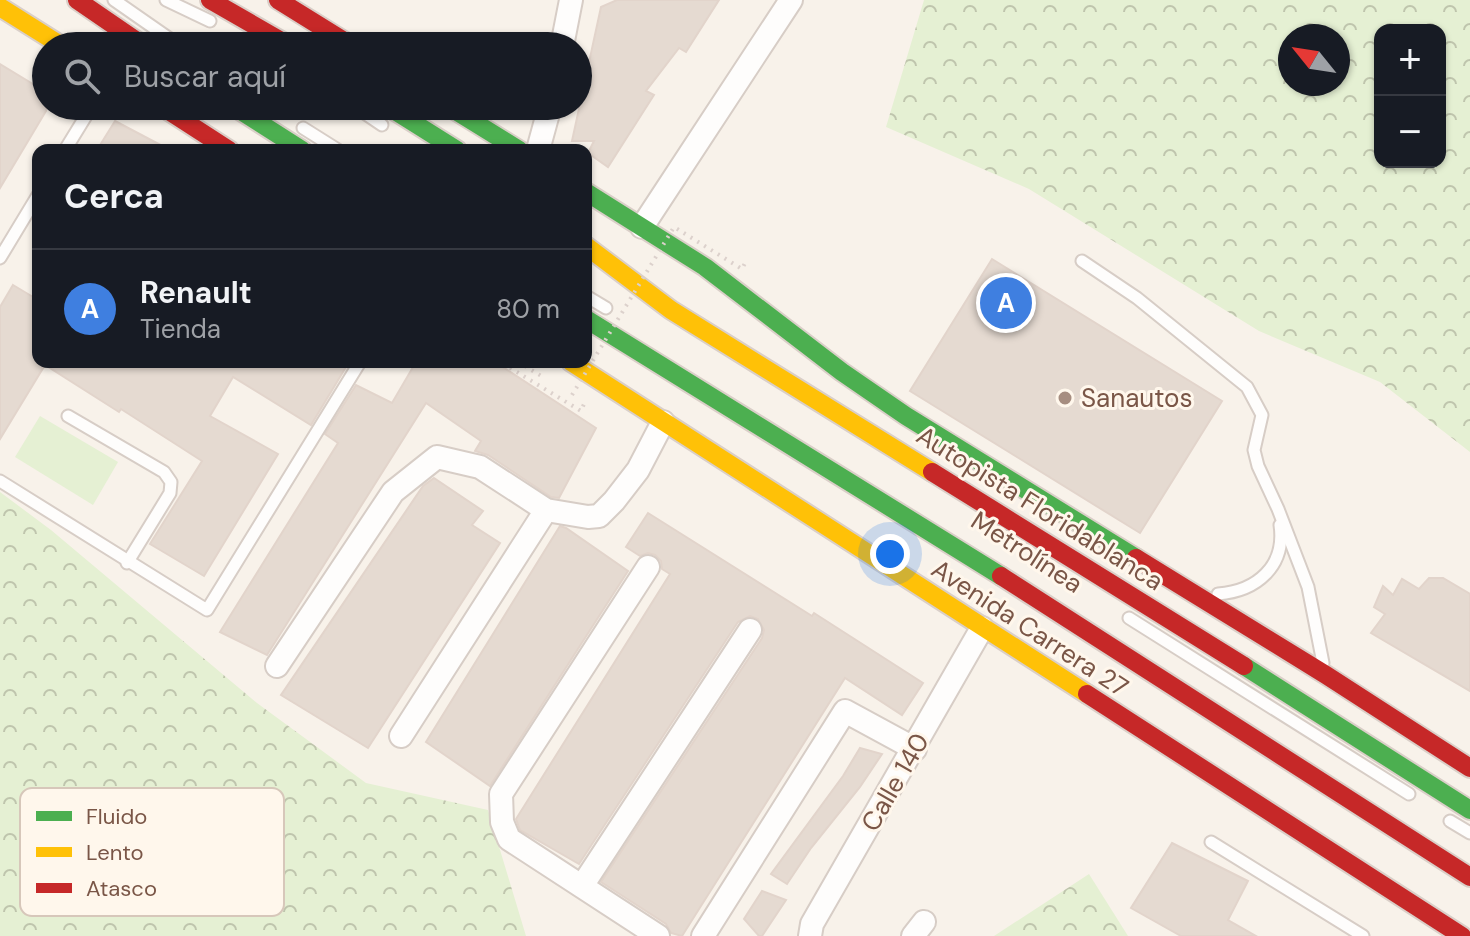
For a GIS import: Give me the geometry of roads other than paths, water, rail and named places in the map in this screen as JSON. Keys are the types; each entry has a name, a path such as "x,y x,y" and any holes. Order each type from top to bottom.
{"highway":[{"path":"77,0 124,32"},
{"path":"210,0 266,32"},
{"path":"236,0 257,5 282,3 329,32"},
{"path":"0,7 40,32"},
{"path":"184,120 220,144"},
{"path":"255,120 293,144"},
{"path":"409,120 447,144"},
{"path":"471,120 509,144"},
{"path":"592,196 705,267 842,372 906,416 1185,591 1326,675 1470,768"},
{"name":"Autopista Floridablanca","path":"592,251 671,310 1280,688 1470,810"},
{"path":"592,322 1032,595 1470,877"},
{"name":"Avenida Carrera 27","path":"580,368 1462,936"}],"street":[{"path":"565,32 571,0"},
{"path":"642,227 791,0"},
{"path":"540,144 546,120"},
{"path":"277,666 393,492 437,457 480,467 546,510 599,516 638,470 663,422"},
{"path":"401,736 546,510"},
{"path":"648,567 501,794 502,822 509,839 658,936"},
{"name":"Calle 140","path":"810,936 812,924 982,628"},
{"path":"582,886 750,630"},
{"path":"703,936 845,711 915,749"}],"lane":[{"path":"114,0 160,32"},
{"path":"166,0 216,24"},
{"path":"69,144 83,120"},
{"path":"375,120 393,132"},
{"path":"292,121 328,144"},
{"path":"0,258 32,205"},
{"path":"1082,261 1137,298 1247,387 1262,415 1254,450 1258,466 1308,587 1326,675"},
{"path":"592,300 613,312"},
{"path":"0,481 127,563 207,610 356,368"},
{"path":"68,416 164,472 171,482 170,493 127,563"},
{"path":"1185,591 1207,595 1226,593 1243,590 1259,582 1271,569 1279,553 1282,535 1278,509"},
{"path":"1117,610 1418,800"},
{"path":"1444,817 1470,833"},
{"path":"1211,842 1363,936"}],"place":[{"name":"Renault","path":"1006,303"},
{"name":"Sanautos","path":"1065,398"}]}
